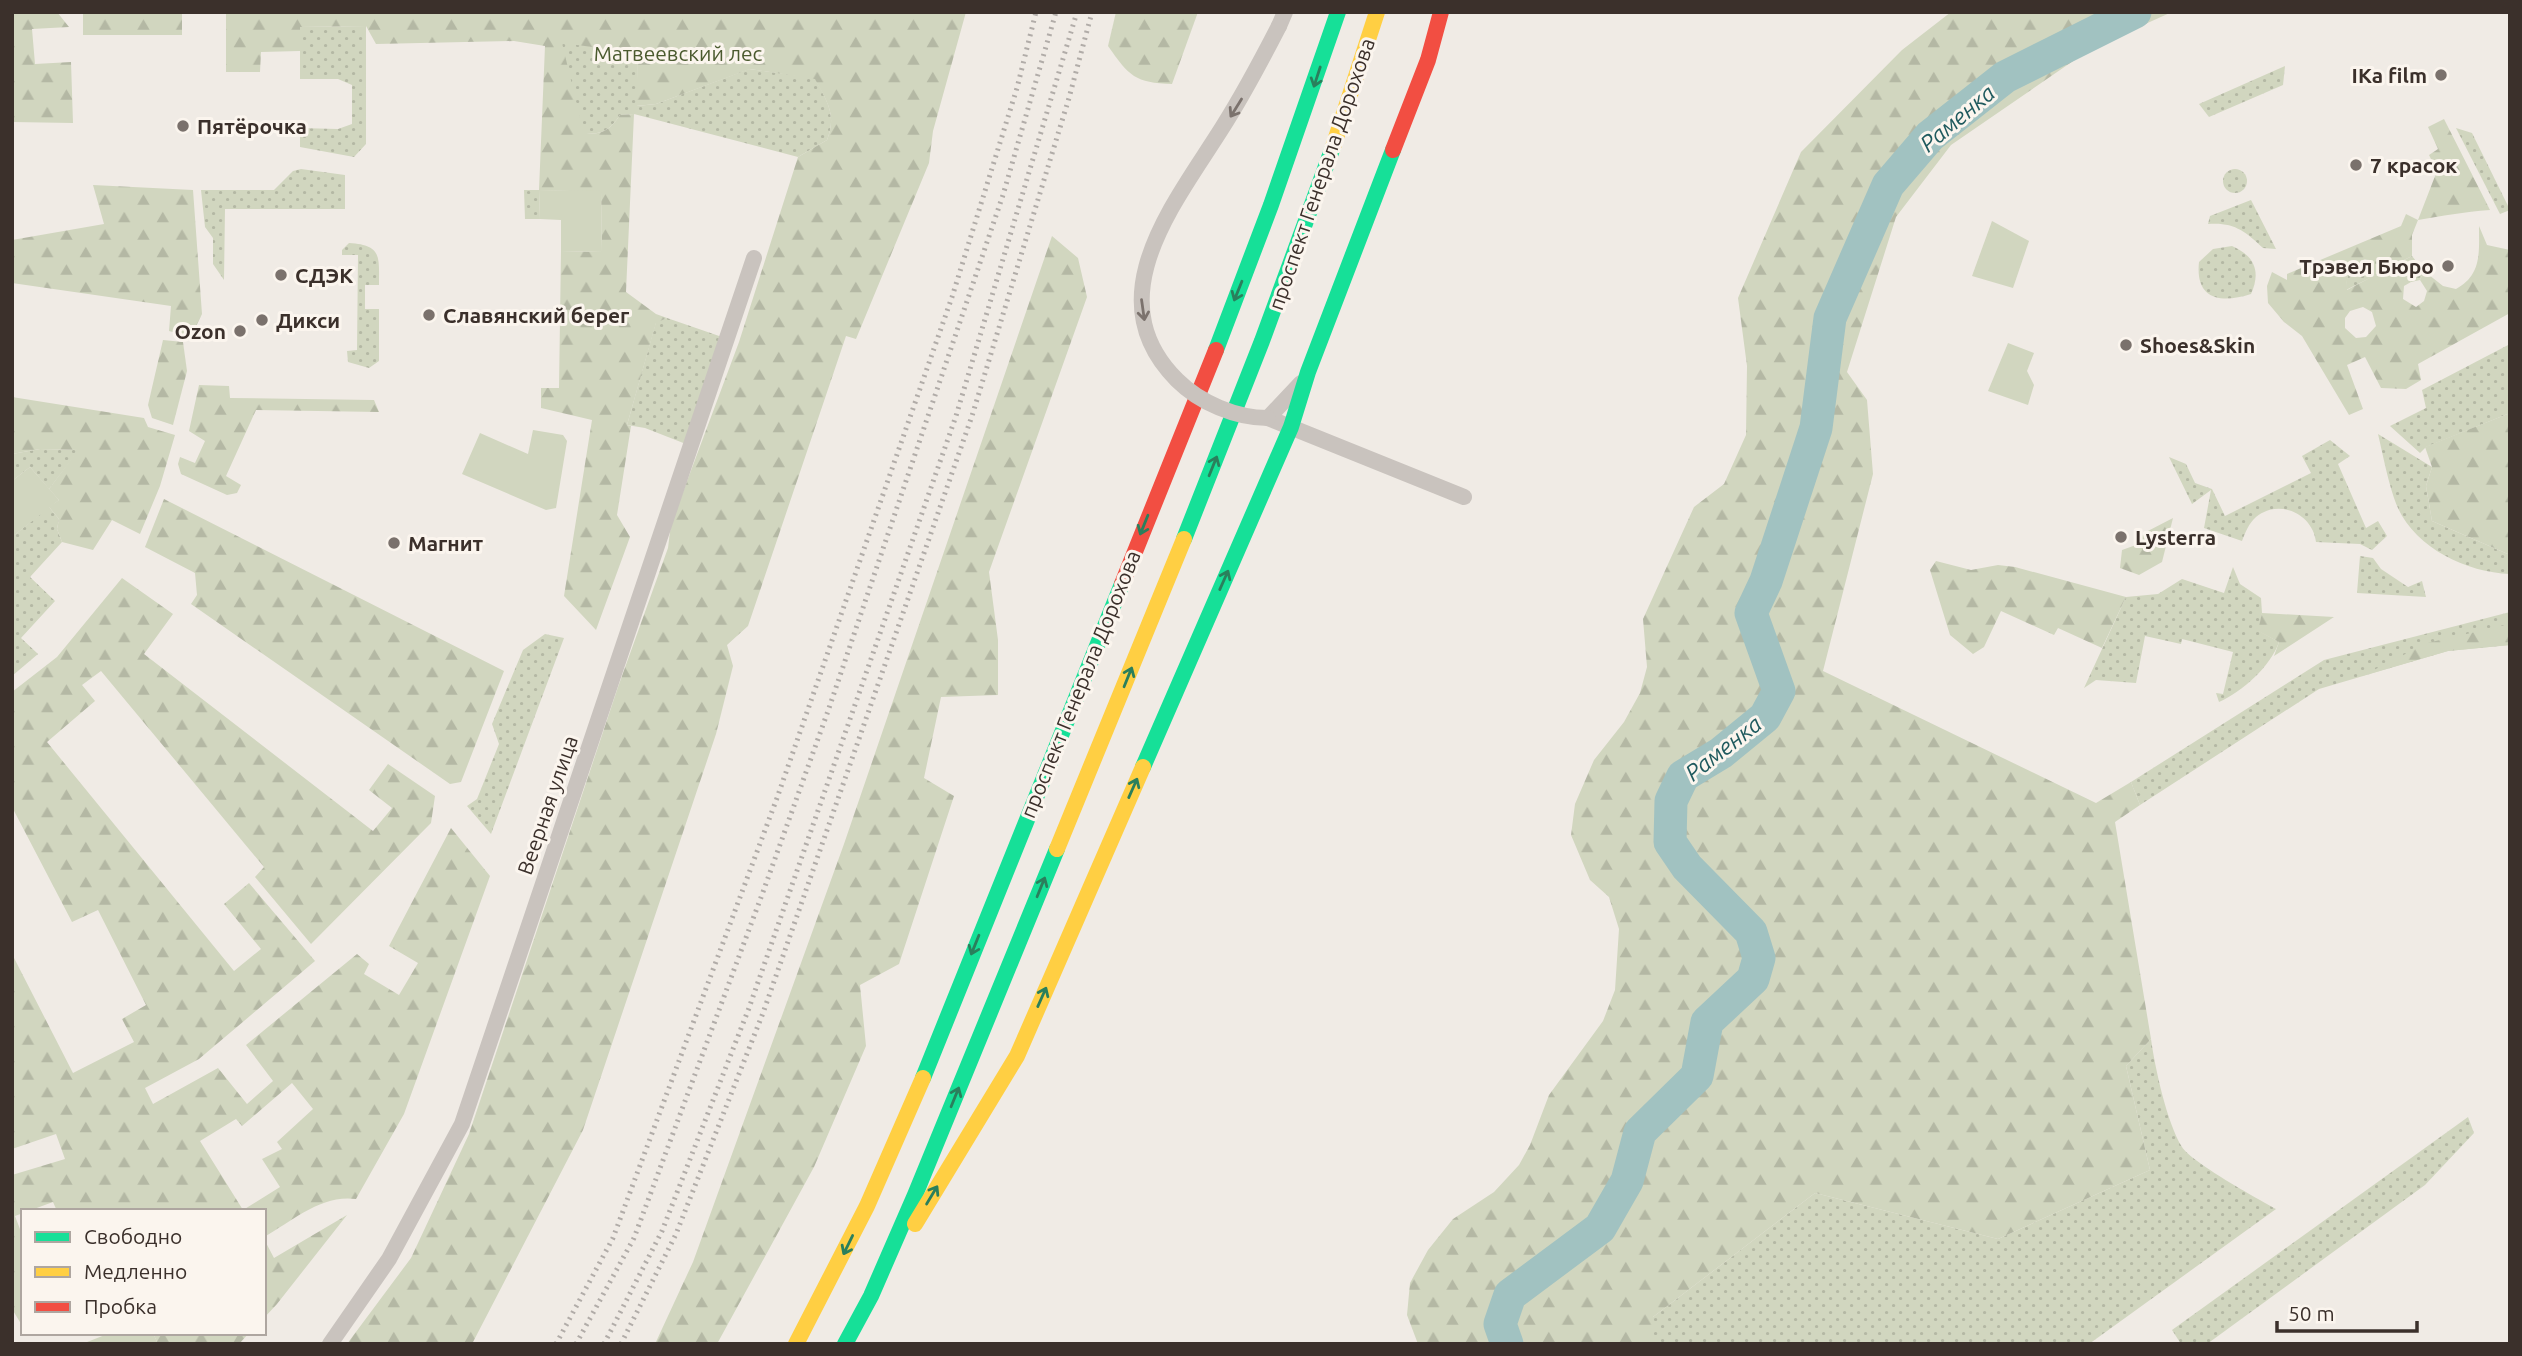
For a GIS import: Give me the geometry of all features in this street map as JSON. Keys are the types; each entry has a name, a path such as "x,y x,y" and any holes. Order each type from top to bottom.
{"main road":[{"name":"проспект Генерала Дорохова","path":"796,1344 819,1303 888,1159 1240,285 1306,111 1338,12"},
{"name":"проспект Генерала Дорохова","path":"845,1344 871,1296 1166,585 1269,325 1341,128 1377,12"},
{"path":"871,1296 1017,1056 1291,427 1308,372 1428,60 1441,12"}],"street":[{"path":"1282,19 1241,99 1169,213 1147,257 1141,298 1146,333 1166,369 1185,387 1218,407 1247,418 1268,418 1464,496"},
{"name":"Веерная улица","path":"331,1344 389,1259 462,1124 754,258"},
{"path":"1268,418 1296,392 1308,372"}],"green space":[{"path":"12,12 57,12 69,27 32,29 35,64 71,62 73,123 12,122"},
{"path":"83,12 182,12 182,35 83,35"},
{"name":"Матвеевский лес","path":"226,12 966,12 933,131 929,163 856,339 846,336 748,626 727,645 733,666 716,734 583,1130 472,1344 347,1344 411,1258 469,1134 618,687 668,548 671,524 739,342 798,157 827,140 831,115 815,79 750,69 656,104 636,106 638,53 562,43 584,134 601,132 609,128 620,115 634,114 626,292 656,314 667,318 656,323 627,425 631,426 617,515 630,537 596,630 564,596 592,420 541,408 541,388 559,388 561,251 602,252 601,192 539,190 545,46 514,41 376,44 366,26 300,27 300,51 261,52 260,72 226,72"},
{"path":"1116,12 1198,12 1172,84 1149,82 1134,76 1108,46"},
{"path":"1951,12 2172,12 2092,48 1951,145 1896,217 1847,372 1867,400 1873,474 1823,671 2096,803 2131,782 2140,805 2115,822 2151,1039 2126,1066 2150,1170 1998,1239 1815,1193 1653,1317 1653,1344 1418,1344 1407,1315 1410,1283 1428,1250 1453,1219 1494,1192 1519,1165 1530,1145 1549,1095 1603,1021 1615,990 1619,929 1609,897 1590,880 1571,835 1575,804 1594,760 1624,722 1640,693 1647,667 1643,619 1694,507 1724,484 1746,435 1747,366 1738,298 1801,152 1902,50"},
{"path":"366,26 366,144 354,157 300,147 300,128 338,129 352,124 352,85 338,79 300,79 300,27"},
{"path":"561,42 638,53 637,106 656,104 749,69 815,78 831,115 827,140 798,157 634,114 620,115 609,128 601,132 583,134"},
{"path":"2285,66 2283,85 2209,117 2199,104"},
{"path":"2444,119 2490,210 2418,220 2437,171 2429,155 2438,149 2428,127"},
{"path":"2456,128 2472,133 2510,210 2500,214"},
{"path":"301,169 345,175 345,209 225,209 224,280 213,264 213,238 205,227 201,190 274,190 293,171"},
{"path":"2235,169 2246,176 2247,181 2240,192 2235,193 2224,186 2223,181 2230,170"},
{"path":"93,185 193,190 202,314 191,337 169,331 171,306 12,283 12,240 104,224"},
{"path":"524,190 539,190 540,219 525,219"},
{"path":"539,190 601,191 602,252 561,251 561,220 540,219"},
{"path":"2251,200 2276,249 2263,248 2245,232 2232,226 2208,224 2210,216"},
{"path":"2406,214 2418,220 2412,235 2412,256 2394,265 2411,282 2404,286 2403,299 2416,307 2424,301 2427,291 2420,280 2424,271 2443,286 2456,289 2471,277 2477,262 2479,226 2487,245 2510,250 2510,313 2418,364 2421,380 2406,389 2381,388 2365,357 2347,365 2363,409 2349,415 2302,336 2284,322 2268,303 2267,286 2272,272 2287,280 2287,274 2401,226","holes":["2365,259 2388,260 2394,265 2347,290 2347,279 2352,267","2363,307 2372,312 2376,326 2366,337 2356,338 2345,328 2345,318 2350,311"]},
{"path":"1992,221 2029,241 2013,288 1972,276"},
{"path":"1052,236 1078,258 1087,297 989,572 998,640 998,695 941,697 924,778 954,796 899,964 860,985 866,1046 814,1167 717,1344 655,1344 693,1262 844,844"},
{"path":"349,243 368,246 378,259 379,285 365,285 365,309 379,309 379,361 369,368 348,362 347,351 357,350 358,255 342,255 342,250"},
{"path":"2232,246 2246,255 2254,266 2255,279 2251,294 2229,298 2212,296 2201,284 2199,262 2213,249"},
{"path":"2412,256 2424,271 2420,280 2411,282 2394,266 2346,290 2349,272 2357,262 2378,259 2388,260 2394,265"},
{"path":"667,318 725,338 691,446 645,428 627,425 656,322"},
{"path":"163,340 183,342 187,371 173,425 152,418 148,405"},
{"path":"2008,343 2034,353 2027,371 2034,385 2028,405 1988,391"},
{"path":"2510,344 2510,413 2426,447 2420,453 2390,426 2426,408 2422,390"},
{"path":"199,385 229,386 230,398 374,400 379,412 256,410 226,476 241,485 237,493 227,495 181,474 178,464 180,457 195,463 205,441 189,431"},
{"path":"12,397 144,418 148,427 175,435 160,486 140,534 112,520 93,550 62,542 57,529 59,519 49,507 59,500 49,489 78,450 40,449 12,454"},
{"path":"2510,413 2510,555 2432,521 2426,486 2432,467 2425,447"},
{"path":"533,430 563,435 567,441 556,508 546,510 462,474 480,433 528,454"},
{"path":"2378,434 2432,467 2426,486 2432,521 2510,555 2510,574 2474,568 2457,561 2440,553 2412,529 2401,515 2394,498"},
{"path":"2330,440 2350,456 2338,464 2366,528 2378,521 2387,536 2372,550 2360,544 2316,542 2309,524 2294,512 2284,509 2265,511 2256,517 2242,541 2204,528 2211,490 2192,504 2169,457 2186,464 2195,483 2212,489 2225,516 2311,473 2302,456"},
{"path":"40,449 79,450 49,489 30,467 12,481 12,454"},
{"path":"30,467 59,500 12,537 12,481"},
{"path":"164,499 504,671 461,782 450,784 191,604 197,595 195,573 145,547"},
{"path":"49,507 59,519 57,529 62,542 30,577 55,601 21,638 38,654 12,676 12,537"},
{"path":"2173,518 2162,562 2139,575 2120,568 2122,550 2136,545 2144,533"},
{"path":"2360,556 2373,558 2381,569 2408,587 2422,581 2426,597 2357,593"},
{"path":"1936,561 1971,570 1998,565 2015,567 2126,597 2102,648 2058,628 2054,635 2001,611 1984,647 1973,654 1950,635 1930,570"},
{"path":"2233,567 2240,584 2261,598 2259,631 2279,642 2263,669 2246,685 2219,702 2216,693 2223,694 2233,652 2182,639 2181,644 2145,636 2136,683 2096,680 2084,688 2126,597 2158,594 2182,579 2224,593"},
{"path":"122,578 173,614 144,654 373,831 392,808 369,790 388,764 435,796 431,823 311,944 255,877 264,867 101,671 82,685 95,701 47,742 234,971 261,949 224,904 249,883 315,961 199,1059 145,1088 153,1104 218,1068 247,1104 273,1081 246,1045 357,954 369,964 364,974 399,995 418,963 389,946 451,828 490,876 404,1114 356,1199 319,1205 266,1236 266,1209 245,1209 280,1187 262,1159 282,1149 277,1142 313,1109 292,1083 242,1126 236,1119 200,1141 242,1209 56,1209 53,1202 34,1209 21,1209 21,1214 15,1216 21,1232 21,1324 12,1309 12,1175 65,1159 56,1134 12,1149 12,954 73,1073 134,1042 122,1019 146,1005 98,910 72,922 12,807 12,692 57,657"},
{"path":"2510,612 2510,645 2448,651 2319,689 2140,805 2131,782 2324,660"},
{"path":"2262,613 2334,617 2274,656 2279,642 2258,631"},
{"path":"2510,624 2510,645 2448,651 2362,676 2427,643"},
{"path":"545,634 564,638 491,834 467,806 477,799 499,744 492,724 523,650"},
{"path":"2151,1039 2167,1110 2182,1147 2211,1171 2276,1209 2089,1344 1653,1344 1653,1317 1815,1193 1998,1239 2150,1170 2126,1066"},
{"path":"2468,1117 2474,1133 2425,1185 2207,1344 2181,1344 2172,1330"},
{"path":"347,1215 266,1316 266,1243 274,1258"},
{"path":"105,1335 154,1335 158,1344 82,1344"},
{"path":"154,1335 247,1335 239,1344 158,1344"}],"waterway":[{"name":"Раменка","path":"1507,1344 1500,1324 1510,1295 1600,1228 1627,1181 1640,1132 1697,1076 1707,1022 1753,979 1759,958 1751,932 1687,867 1670,842 1671,801 1683,776 1721,753 1765,717 1779,691 1751,613 1766,581 1816,428 1830,318 1888,185 1930,136 2005,77 2135,12"}],"railway":[{"path":"556,1344 613,1238 777,798 952,297 1017,88 1036,12"},
{"path":"576,1344 634,1238 763,892 828,711 1003,195 1056,12"},
{"path":"604,1344 662,1231 749,1008 956,416 1077,12"},
{"path":"621,1344 676,1234 763,1013 972,416 1069,98 1092,12"}],"traffic: fast":[{"path":"1216,350 1271,205 1338,12"},
{"path":"1184,539 1262,341 1333,147"},
{"path":"1143,767 1291,427 1308,372 1393,150"},
{"path":"923,1078 1122,584"},
{"path":"845,1344 871,1296 915,1195 1057,849"}],"traffic: slow":[{"path":"1333,147 1377,12"},
{"path":"1057,849 1184,539"},
{"path":"915,1224 1017,1056 1143,767"},
{"path":"796,1344 867,1206 923,1078"}],"traffic: jam":[{"path":"1393,150 1428,60 1441,12"},
{"path":"1122,584 1216,350"}],"place":[{"name":"IKa film","path":"2441,75"},
{"name":"Пятёрочка","path":"183,126"},
{"name":"7 красок","path":"2356,165"},
{"name":"Трэвел Бюро","path":"2448,266"},
{"name":"СДЭК","path":"281,275"},
{"name":"Славянский берег","path":"429,315"},
{"name":"Дикси","path":"262,320"},
{"name":"Ozon","path":"240,331"},
{"name":"Shoes&Skin","path":"2126,345"},
{"name":"Lysterra","path":"2121,537"},
{"name":"Магнит","path":"394,543"}]}
